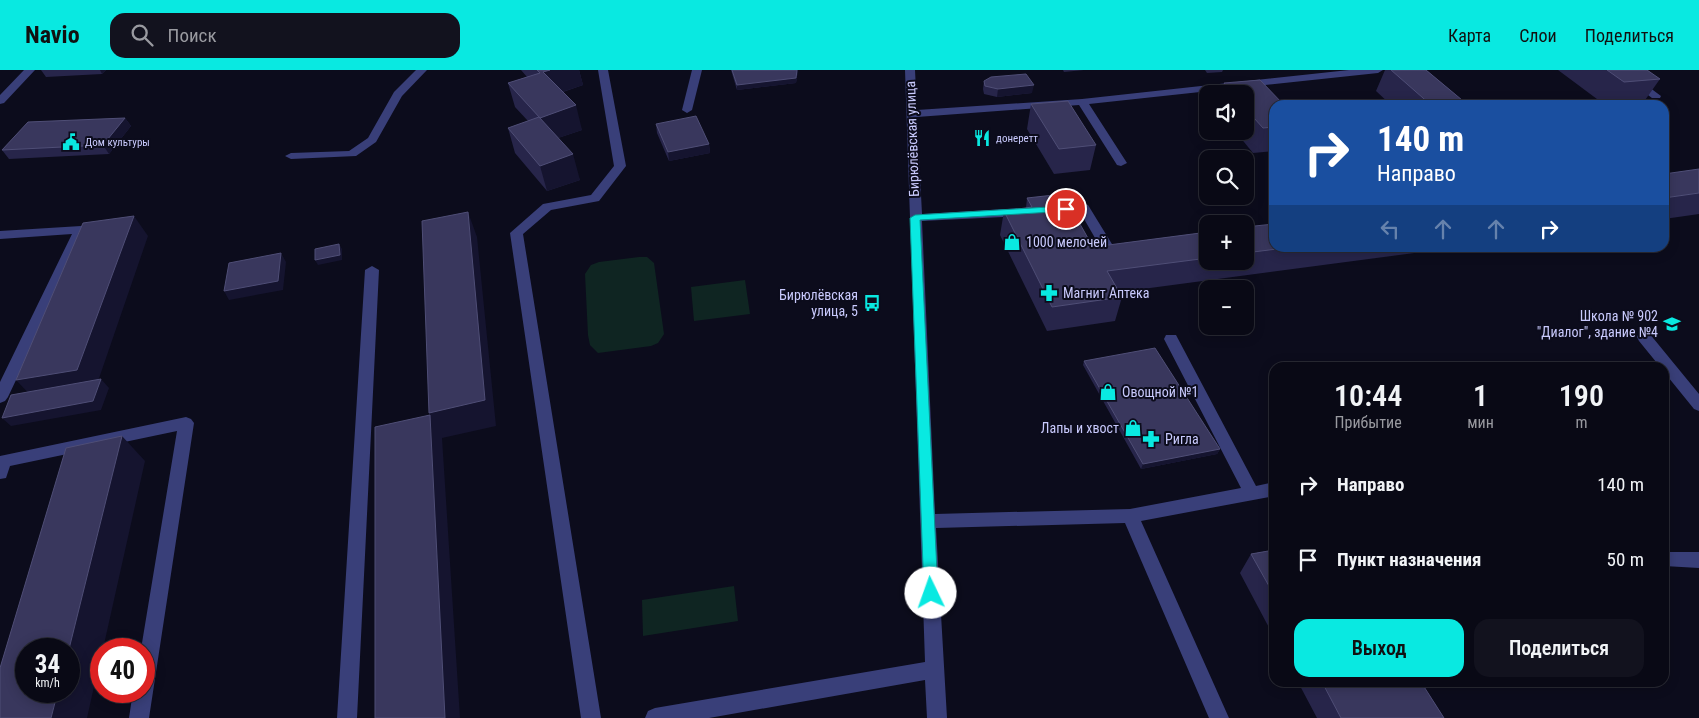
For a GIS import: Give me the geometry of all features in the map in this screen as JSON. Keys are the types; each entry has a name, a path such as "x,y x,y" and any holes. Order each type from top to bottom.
{"street":[{"path":"0,101 30,70"},
{"path":"291,156 352,154 372,140 398,94 422,70"},
{"path":"591,718 516,233 547,207 595,198 620,166 602,70"},
{"path":"687,110 697,70"},
{"name":"Бирюлёвская улица","path":"910,70 910,114 937,718"},
{"path":"910,114 1082,102 1261,86 1378,70"},
{"path":"1619,70 1656,96"},
{"path":"1082,102 1122,164"},
{"path":"915,218 1084,208 1111,254 1130,251"},
{"path":"0,235 81,230 0,397"},
{"path":"347,718 372,270"},
{"path":"1644,337 1664,362"},
{"path":"1171,339 1251,492"},
{"path":"1669,368 1699,405"},
{"path":"0,473 4,461 186,423 152,638"},
{"path":"927,520 1130,516 1269,490"},
{"path":"1130,516 1219,718"},
{"path":"1669,559 1699,560"},
{"path":"654,718 935,669"},
{"path":"139,718 141,703"}],"green space":[{"path":"647,257 654,263 664,334 658,343 651,346 598,353 590,345 588,335 585,274 591,265 599,262"},
{"path":"745,280 750,314 694,321 691,287"},
{"path":"734,586 738,621 643,636 642,600"}],"building":[{"path":"537,70 550,70 543,72 576,105 540,118 508,83 540,73"},
{"path":"732,70 797,70 796,78 737,85"},
{"path":"1391,70 1426,70 1462,100 1425,100"},
{"path":"1607,70 1647,70 1660,79 1624,82"},
{"path":"1026,74 1034,85 998,89 985,86 984,81 991,77"},
{"path":"1260,80 1279,100 1269,100 1269,127 1263,128 1254,118 1254,85 1226,85 1224,83"},
{"path":"1068,101 1096,145 1059,149 1031,104"},
{"path":"696,116 709,144 668,152 656,124"},
{"path":"539,117 573,154 540,166 508,128"},
{"path":"125,118 103,145 2,150 28,122"},
{"path":"1699,169 1699,193 1669,197 1669,173"},
{"path":"1063,194 1093,247 1199,233 1199,259 1107,271 1122,297 1052,307 1004,211 1032,207 1027,198"},
{"path":"468,212 485,400 429,413 422,221"},
{"path":"134,216 77,370 16,380 83,223"},
{"path":"1269,225 1269,250 1254,252 1254,226"},
{"path":"339,244 340,255 315,260 315,249"},
{"path":"281,253 278,281 224,291 229,263"},
{"path":"1155,348 1220,449 1143,464 1084,361"},
{"path":"101,379 93,401 2,418 11,395"},
{"path":"430,415 445,718 375,718 375,427"},
{"path":"122,436 72,638 15,638 15,703 55,703 51,718 0,718 0,668 66,448"},
{"path":"1269,551 1269,586 1251,554"},
{"path":"1325,687 1424,687 1444,718 1341,718"}],"place":[{"name":"донеретт","path":"982,138"},
{"name":"Дом культуры","path":"71,142"},
{"name":"1000 мелочей","path":"1012,242"},
{"name":"Магнит Аптека","path":"1049,293"},
{"name":"Бирюлёвская улица, 5","path":"872,303"},
{"name":"Школа № 902 \"Диалог\", здание №4","path":"1672,324"},
{"name":"Овощной №1","path":"1108,392"},
{"name":"Лапы и хвост","path":"1133,428"},
{"name":"Ригла","path":"1151,439"}],"route":[{"path":"931,593 915,218 1066,209"}]}
